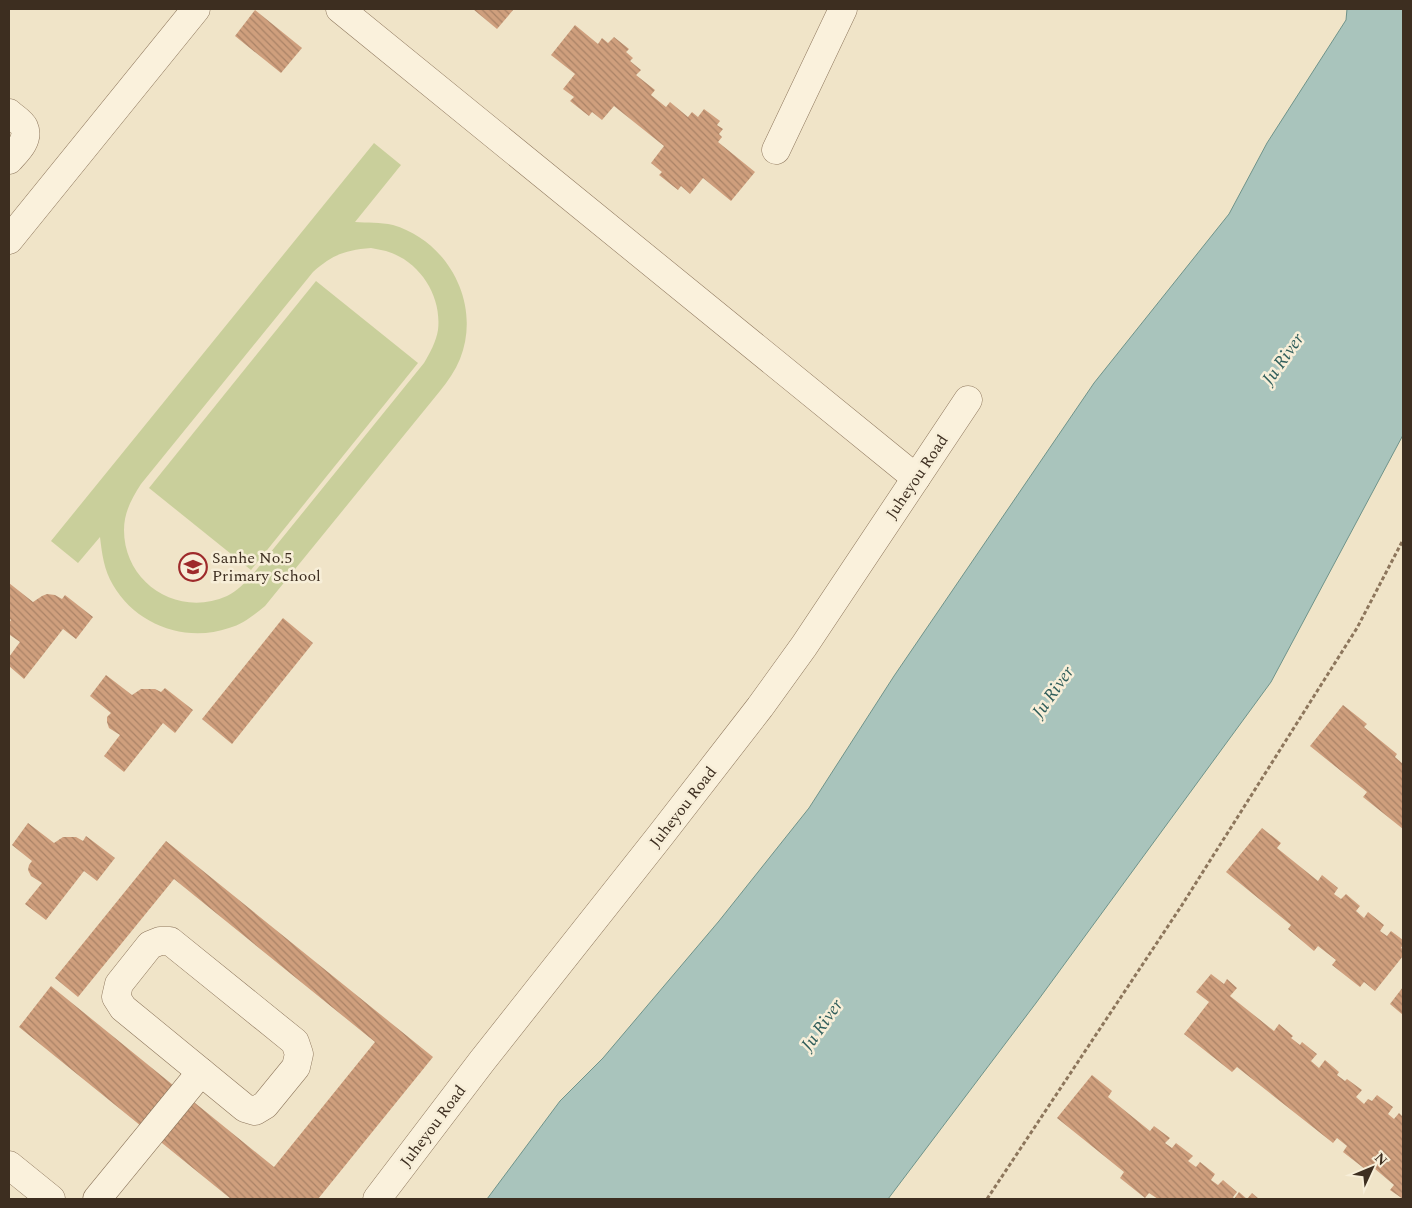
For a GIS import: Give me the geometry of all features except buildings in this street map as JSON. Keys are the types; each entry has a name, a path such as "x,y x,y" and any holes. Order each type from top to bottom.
{"street":[{"path":"9,240 196,9"},
{"path":"340,9 916,478"},
{"path":"776,150 843,9"},
{"path":"9,113 24,126 26,135 19,150 9,160"},
{"name":"Juheyou Road","path":"377,1199 482,1061 760,706 804,646 968,400"},
{"path":"160,941 170,941 295,1042 299,1054 296,1067 265,1105 255,1111 245,1108 201,1072 123,1008 116,997 119,984 150,945 160,941"},
{"path":"97,1199 201,1072"},
{"path":"9,1165 51,1199"}],"path":[{"path":"987,1199 1182,905 1357,628 1403,540"}],"green space":[{"path":"374,143 401,165 355,222 388,224 413,233 430,245 444,260 455,277 463,297 467,317 466,338 460,359 440,391 265,606 239,624 229,628 213,632 179,632 148,620 123,599 107,574 100,537 78,563 51,541","holes":["371,248 386,251 409,263 418,271 432,293 438,317 438,330 431,351 424,363 253,574 234,592 209,602 190,602 173,599 157,591 144,580 133,566 126,549 125,517 141,484 313,272 326,261 339,254"]},
{"path":"316,281 418,363 251,570 149,488"}],"water":[{"name":"Ju River","path":"1347,9 1403,9 1403,435 1271,682 1036,1003 888,1199 487,1199 560,1101 603,1058 719,921 809,808 894,676 1094,383 1229,214 1267,143 1346,20"}],"place":[{"name":"Sanhe No.5 Primary School","path":"193,567"}]}
